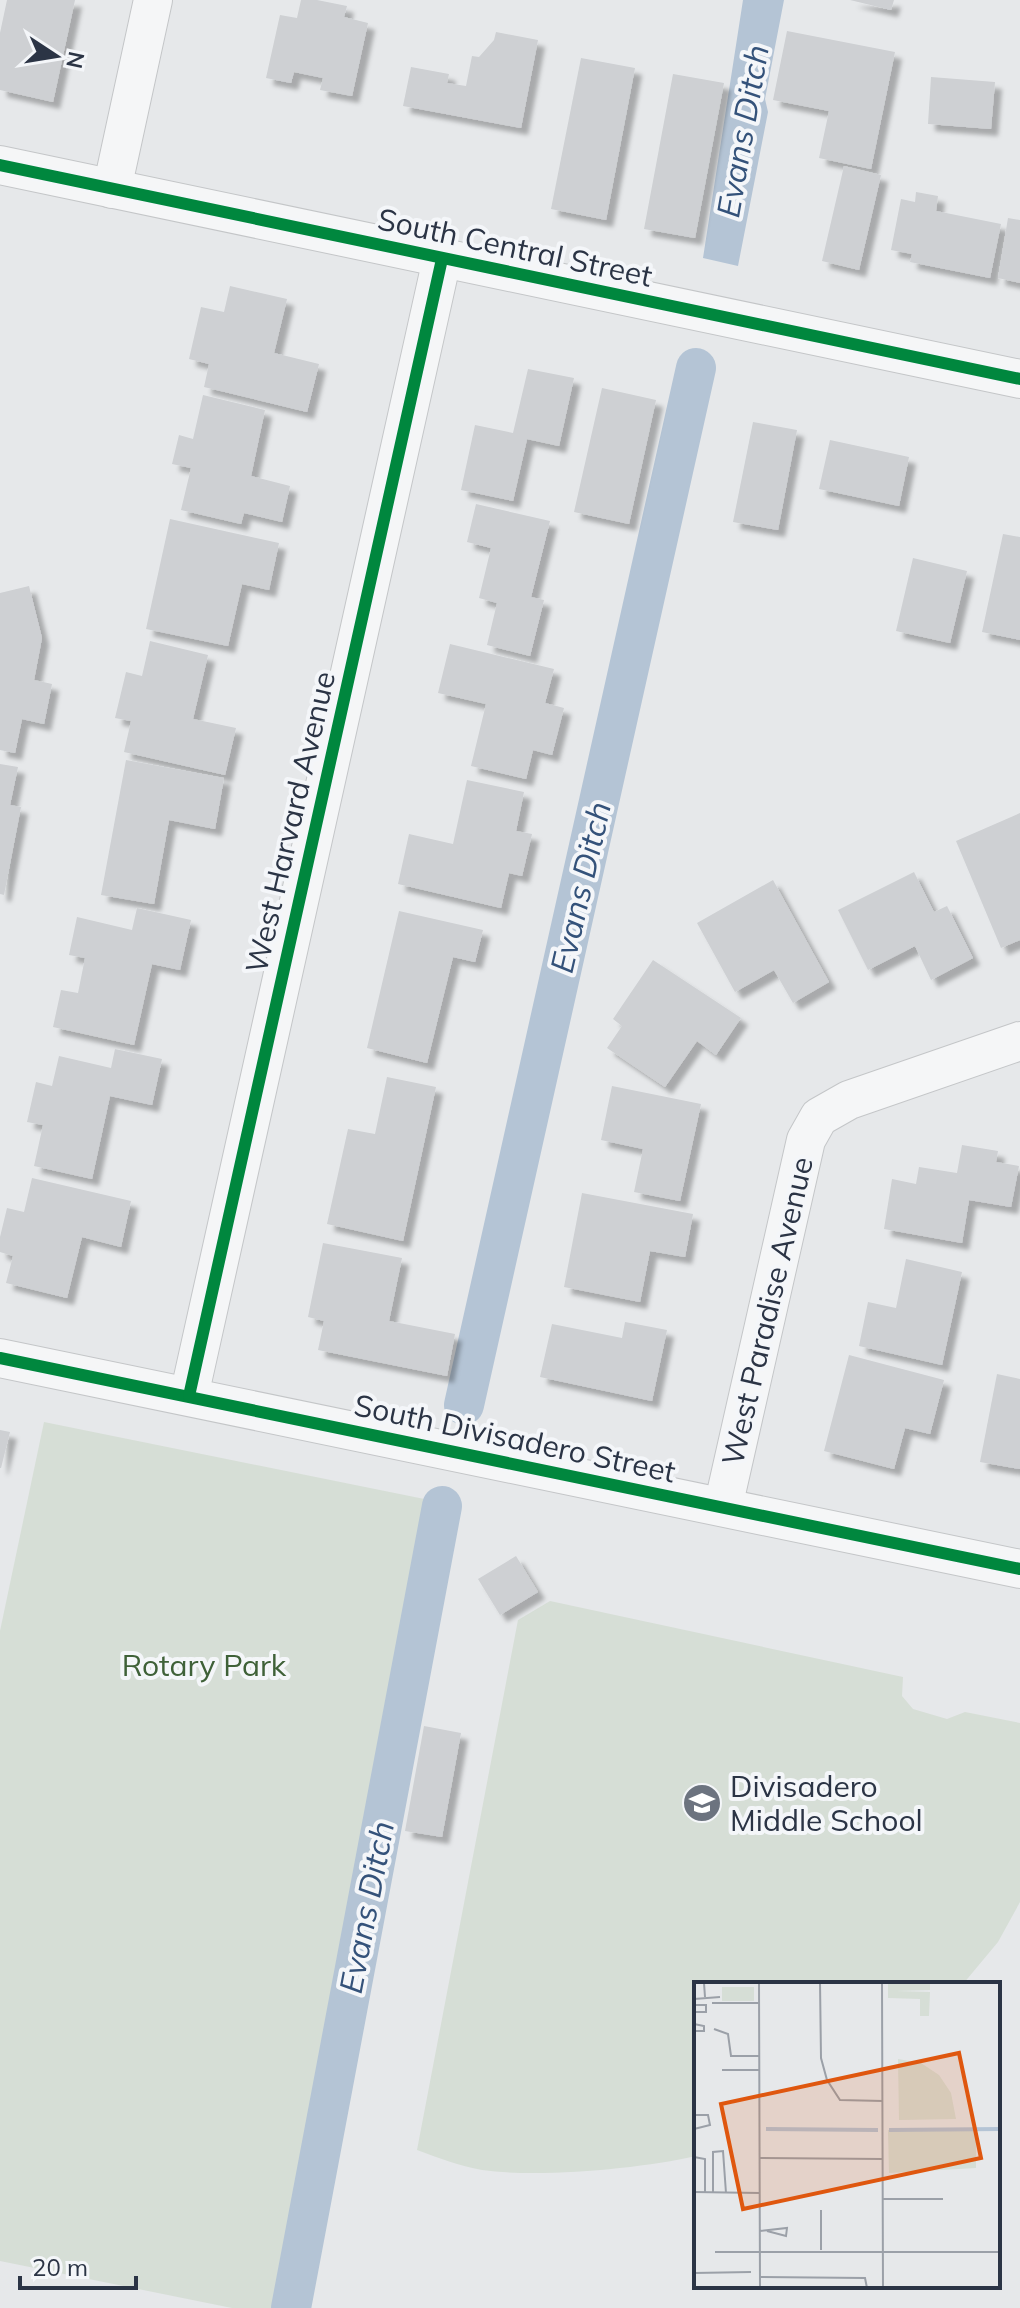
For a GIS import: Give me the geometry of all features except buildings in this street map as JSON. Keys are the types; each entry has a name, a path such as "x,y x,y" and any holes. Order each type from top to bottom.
{"street":[{"path":"112,189 153,0"},
{"name":"South Central Street","path":"0,165 1020,379"},
{"name":"West Harvard Avenue","path":"189,1396 442,259"},
{"name":"West Paradise Avenue","path":"723,1507 806,1140 819,1117 849,1100 1020,1041"},
{"name":"South Divisadero Street","path":"0,1358 1020,1569"}],"green space":[{"name":"Rotary Park","path":"44,1422 449,1504 276,2308 232,2308 0,2261 0,1631"},
{"path":"550,1601 903,1677 902,1696 913,1709 947,1719 965,1712 1020,1723 1020,1902 998,1942 965,1982 694,1982 694,2156 618,2168 531,2173 482,2170 417,2150 518,1620"}],"water":[{"path":"743,0 784,0 765,99 768,112 738,266 703,258"}],"waterway":[{"name":"Evans Ditch","path":"464,1405 696,368"},
{"name":"Evans Ditch","path":"291,2308 442,1506"}],"cycle path":[{"path":"0,165 1020,379"},
{"path":"189,1396 442,259"},
{"path":"0,1358 1020,1569"}],"place":[{"name":"Divisadero Middle School","path":"702,1803"}]}
